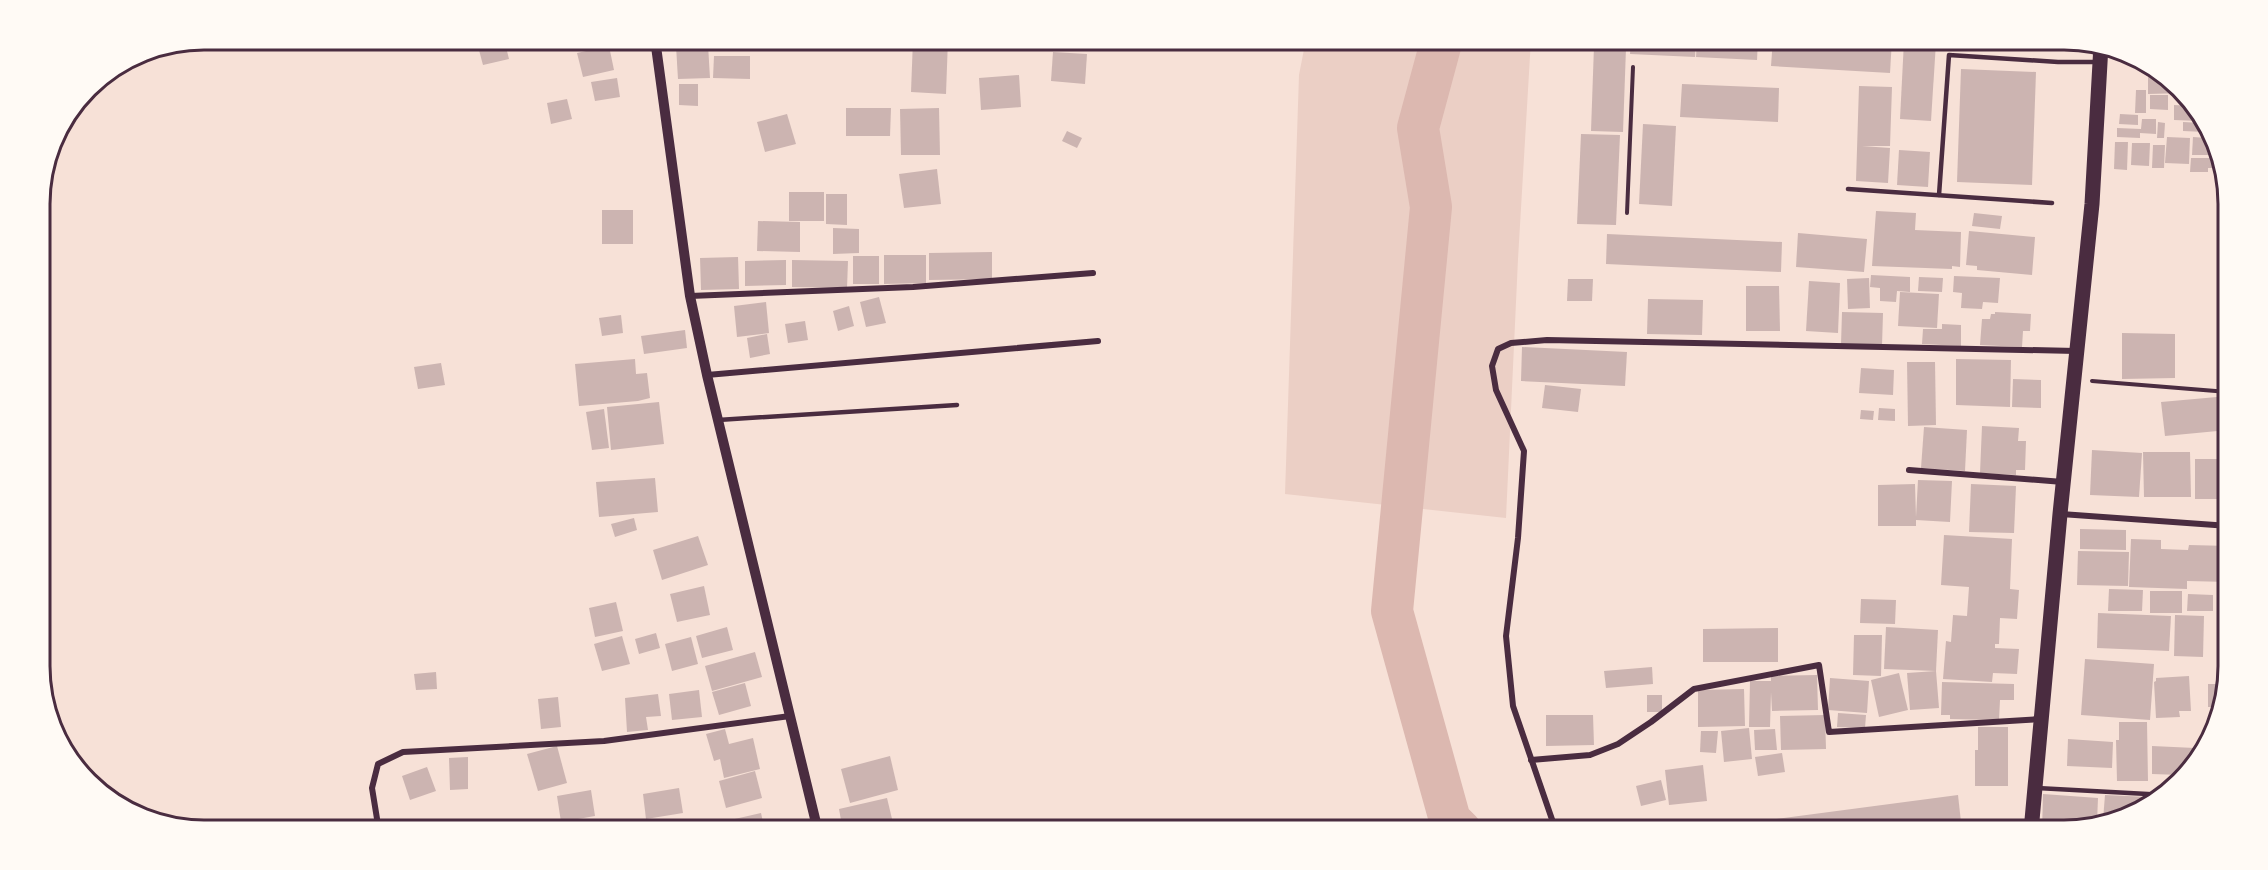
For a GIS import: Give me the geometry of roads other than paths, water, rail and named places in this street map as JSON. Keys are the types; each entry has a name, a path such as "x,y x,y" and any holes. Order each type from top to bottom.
{"main road":[{"path":"2032,820 2060,514 2092,204 2100,54"}],"street":[{"path":"656,50 690,296 707,375 815,820"},
{"path":"690,296 913,287 1093,273"},
{"path":"1552,820 1513,706 1506,636 1518,538 1524,451 1496,390 1492,366 1498,349 1511,343 1547,340 2077,351"},
{"path":"707,375 1098,341"},
{"path":"1909,470 2064,482"},
{"path":"2060,514 2218,525"},
{"path":"1531,760 1590,755 1618,744 1652,722 1694,689 1819,665 1829,732 2042,719"},
{"path":"377,820 372,788 378,764 403,752 604,741 791,716"}],"lane":[{"path":"1939,195 1949,55 2058,62 2100,62"},
{"path":"1848,189 2052,203"},
{"path":"718,420 957,405"},
{"path":"2036,788 2150,794"}],"waterway":[{"path":"1439,50 1418,128 1431,207 1392,611 1450,820"}]}
